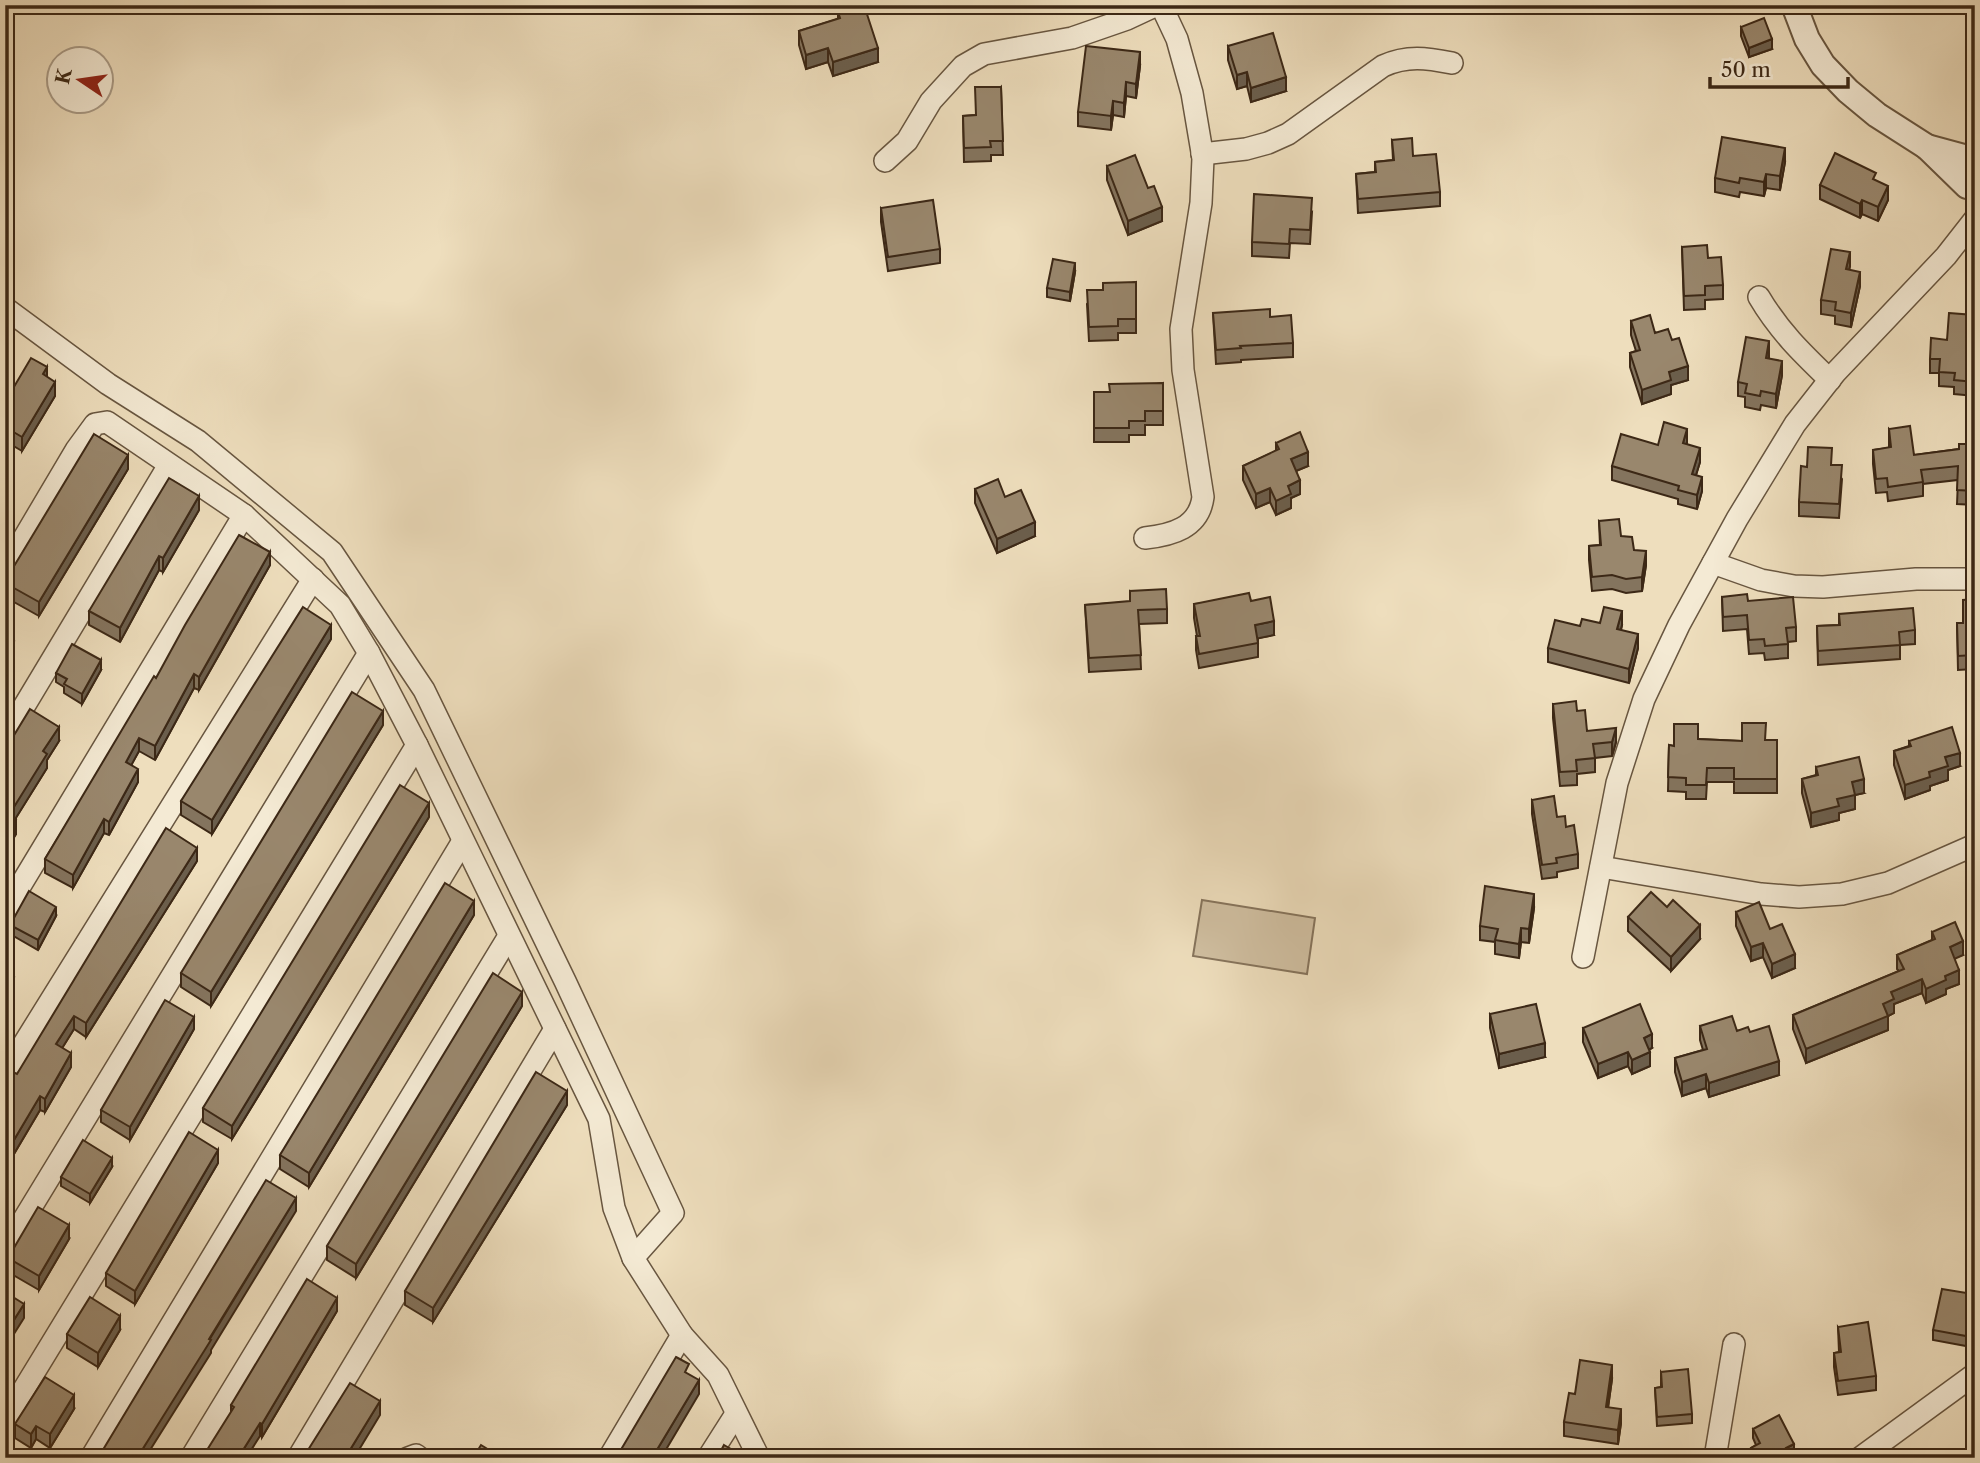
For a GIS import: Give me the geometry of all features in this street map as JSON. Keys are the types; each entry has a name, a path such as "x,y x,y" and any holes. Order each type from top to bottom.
{"street":[{"path":"885,161 907,141 931,101 963,66 984,54 1072,38 1159,5 1177,39 1189,82 1202,154 1201,203 1181,329 1183,370 1203,497 1195,520 1184,528 1165,536 1145,538"},
{"path":"1794,5 1807,39 1823,65 1847,92 1927,147 1972,186"},
{"path":"1202,154 1247,149 1278,139 1383,66 1397,60 1421,58 1452,64"},
{"path":"1927,147 1975,160"},
{"path":"1583,957 1617,783 1644,699 1679,625 1795,424 1830,380 1946,256 1975,219"},
{"path":"1759,297 1780,330 1830,380"},
{"path":"5,308 108,384 198,441 332,552 425,690 673,1213 633,1258"},
{"path":"5,570 76,450 95,424 107,422 244,515 340,605 369,653 417,746 599,1119 614,1208 633,1258 682,1335 718,1375 759,1458"},
{"path":"5,738 169,465"},
{"path":"5,911 244,515"},
{"path":"1713,563 1761,580 1794,586 1823,587 1916,579 1975,579"},
{"path":"5,1074 313,579"},
{"path":"5,1250 369,653"},
{"path":"5,1420 417,746"},
{"path":"91,1458 463,841"},
{"path":"1601,867 1761,894 1799,897 1842,894 1888,883 1970,847"},
{"path":"191,1458 509,936"},
{"path":"298,1458 555,1029"},
{"path":"609,1458 682,1335"},
{"path":"1715,1458 1734,1344"},
{"path":"1860,1458 1975,1374"},
{"path":"708,1458 736,1413"},
{"path":"408,1458 416,1455 420,1458"}],"shaded area":[{"path":"1202,900 1315,918 1307,974 1193,956"}],"building":[{"path":"864,5 878,48 833,62 828,48 806,55 799,31 840,18 838,12"},
{"path":"1970,5 1975,5 1975,32"},
{"path":"1764,18 1772,39 1749,48 1741,27"},
{"path":"1273,33 1286,77 1251,88 1247,72 1237,75 1228,46"},
{"path":"1086,46 1140,52 1136,84 1126,82 1124,103 1113,101 1111,116 1078,112"},
{"path":"975,87 1001,87 1003,141 990,141 991,147 964,148 963,116 976,115"},
{"path":"1722,137 1785,148 1780,176 1766,174 1764,182 1740,178 1739,183 1715,178"},
{"path":"1412,138 1413,156 1436,154 1440,192 1358,199 1356,174 1376,172 1375,162 1394,160 1392,140"},
{"path":"1835,153 1876,173 1873,179 1888,186 1878,207 1862,200 1860,204 1820,185"},
{"path":"1135,155 1148,188 1154,186 1162,207 1128,221 1107,166"},
{"path":"1254,194 1312,198 1310,230 1290,229 1289,244 1252,242"},
{"path":"933,200 940,249 888,257 881,208"},
{"path":"1707,245 1708,258 1721,257 1723,285 1705,286 1705,295 1684,296 1682,247"},
{"path":"1831,249 1850,252 1846,269 1860,272 1851,313 1835,310 1836,302 1821,300"},
{"path":"1053,259 1075,263 1070,292 1047,288"},
{"path":"1136,282 1136,319 1118,319 1118,326 1089,327 1087,290 1103,290 1103,283"},
{"path":"1270,309 1270,317 1291,315 1293,343 1216,350 1213,313"},
{"path":"1949,313 1974,315 1972,337 1975,337 1975,382 1954,380 1955,373 1939,372 1940,359 1930,359 1931,338 1947,340"},
{"path":"1650,315 1655,333 1668,329 1672,340 1679,338 1688,366 1669,372 1671,380 1642,390 1630,353 1640,350 1631,321"},
{"path":"1746,337 1769,341 1766,358 1782,361 1776,394 1761,391 1760,396 1745,393 1747,384 1738,382"},
{"path":"31,358 47,367 43,374 55,382 22,437 5,427 5,402"},
{"path":"1163,383 1163,411 1145,411 1145,421 1129,421 1129,428 1094,428 1094,392 1110,392 1109,384"},
{"path":"1664,422 1687,429 1683,443 1700,448 1692,474 1702,477 1697,495 1678,490 1679,486 1612,466 1621,434 1658,445"},
{"path":"1910,426 1914,455 1959,449 1959,444 1975,444 1975,491 1957,490 1958,466 1921,470 1923,482 1888,487 1887,478 1876,479 1873,450 1891,447 1889,429"},
{"path":"1300,432 1308,452 1291,459 1300,480 1288,486 1291,494 1276,501 1270,488 1256,494 1243,466 1279,449 1276,443"},
{"path":"94,434 128,455 39,602 5,581"},
{"path":"1808,447 1832,448 1831,465 1842,465 1839,504 1799,502 1801,466 1807,467"},
{"path":"169,478 199,496 163,558 159,556 120,628 89,611"},
{"path":"998,479 1005,497 1021,490 1035,522 997,539 975,489"},
{"path":"1619,519 1621,536 1632,537 1634,550 1646,551 1642,577 1592,577 1589,546 1601,545 1599,521"},
{"path":"239,535 270,552 199,677 194,674 155,746 139,738 126,762 138,769 109,822 104,819 73,875 45,859 154,676 156,678"},
{"path":"1166,589 1167,609 1138,610 1141,655 1089,658 1085,605 1130,601 1130,591"},
{"path":"1249,593 1251,601 1270,597 1274,621 1255,625 1258,643 1199,654 1196,636 1200,636 1194,604"},
{"path":"1747,594 1748,601 1793,597 1796,627 1786,628 1788,644 1765,646 1764,639 1749,640 1747,615 1723,617 1722,597"},
{"path":"1975,599 1974,664 1974,655 1958,656 1957,623 1963,623 1963,600"},
{"path":"303,607 331,625 212,820 181,801"},
{"path":"1604,607 1622,611 1617,629 1638,634 1629,669 1548,648 1555,620 1580,626 1582,619 1600,623"},
{"path":"1913,608 1915,630 1899,632 1900,645 1818,651 1817,626 1840,625 1839,614"},
{"path":"5,636 14,641 5,655"},
{"path":"72,644 101,660 82,694 64,684 67,679 56,673"},
{"path":"352,692 383,711 211,992 181,973"},
{"path":"1576,701 1577,711 1585,710 1587,731 1616,728 1612,742 1593,744 1595,758 1576,760 1577,771 1560,772 1553,704"},
{"path":"30,709 59,727 43,751 47,754 9,815 16,820 7,835 5,750"},
{"path":"1742,723 1766,723 1765,740 1777,740 1777,779 1734,779 1734,768 1707,768 1706,785 1686,785 1686,778 1668,777 1669,745 1674,746 1674,724 1698,724 1698,739 1742,741"},
{"path":"1952,727 1960,753 1945,757 1948,766 1929,772 1930,777 1905,785 1894,751 1911,746 1909,741"},
{"path":"1859,757 1864,779 1852,782 1855,795 1837,799 1839,806 1811,813 1802,779 1818,775 1816,767"},
{"path":"400,785 429,803 232,1126 203,1108"},
{"path":"1554,796 1557,817 1565,816 1566,827 1574,825 1578,854 1556,858 1557,863 1542,865 1532,800"},
{"path":"166,828 197,848 86,1023 74,1016 56,1044 71,1053 45,1099 40,1096 5,1155 5,1084 13,1072 17,1074"},
{"path":"445,883 474,901 309,1173 280,1155"},
{"path":"1485,886 1534,894 1529,929 1521,928 1519,944 1495,940 1498,929 1480,926"},
{"path":"29,891 56,907 38,940 10,925"},
{"path":"1651,892 1667,907 1673,900 1700,925 1671,957 1628,917"},
{"path":"1759,902 1770,929 1782,924 1795,954 1772,964 1763,943 1751,947 1736,912"},
{"path":"1955,922 1963,941 1950,947 1959,970 1945,976 1946,980 1926,989 1922,979 1891,992 1894,999 1883,1004 1888,1016 1806,1049 1793,1015 1904,969 1897,955 1935,939 1932,932"},
{"path":"5,972 14,977 5,991"},
{"path":"493,973 522,992 356,1264 327,1246"},
{"path":"165,1000 194,1017 130,1127 101,1110"},
{"path":"1536,1004 1545,1043 1499,1054 1490,1014"},
{"path":"1640,1004 1652,1034 1644,1038 1650,1052 1632,1060 1628,1052 1598,1064 1583,1028"},
{"path":"1732,1016 1737,1031 1748,1027 1750,1032 1769,1026 1779,1061 1709,1083 1706,1074 1682,1082 1675,1058 1707,1049 1700,1026"},
{"path":"536,1072 567,1091 433,1308 405,1291"},
{"path":"189,1132 218,1150 135,1291 106,1273"},
{"path":"83,1140 112,1158 90,1194 61,1177"},
{"path":"266,1180 296,1198 209,1339 211,1340 137,1458 98,1458"},
{"path":"38,1207 69,1225 39,1276 8,1258"},
{"path":"307,1279 337,1298 262,1424 260,1423 238,1458 202,1458 234,1407 231,1405"},
{"path":"1942,1289 1973,1294 1966,1336 1933,1330"},
{"path":"5,1292 24,1304 5,1334"},
{"path":"90,1297 120,1316 98,1353 67,1334"},
{"path":"1868,1322 1876,1376 1838,1381 1834,1353 1841,1352 1838,1327"},
{"path":"676,1357 689,1364 685,1372 699,1380 652,1458 616,1458"},
{"path":"1580,1360 1612,1365 1606,1407 1621,1409 1618,1430 1564,1422 1569,1393 1575,1394"},
{"path":"1688,1369 1692,1414 1657,1417 1655,1388 1662,1387 1661,1372"},
{"path":"45,1377 74,1395 50,1434 36,1426 31,1434 15,1424"},
{"path":"350,1383 380,1401 345,1458 303,1458"},
{"path":"1779,1415 1794,1444 1786,1448 1791,1458 1756,1458 1751,1448 1760,1443 1753,1429"},
{"path":"481,1445 499,1456 498,1458 473,1458"},
{"path":"724,1445 738,1453 735,1458 717,1458"}]}
